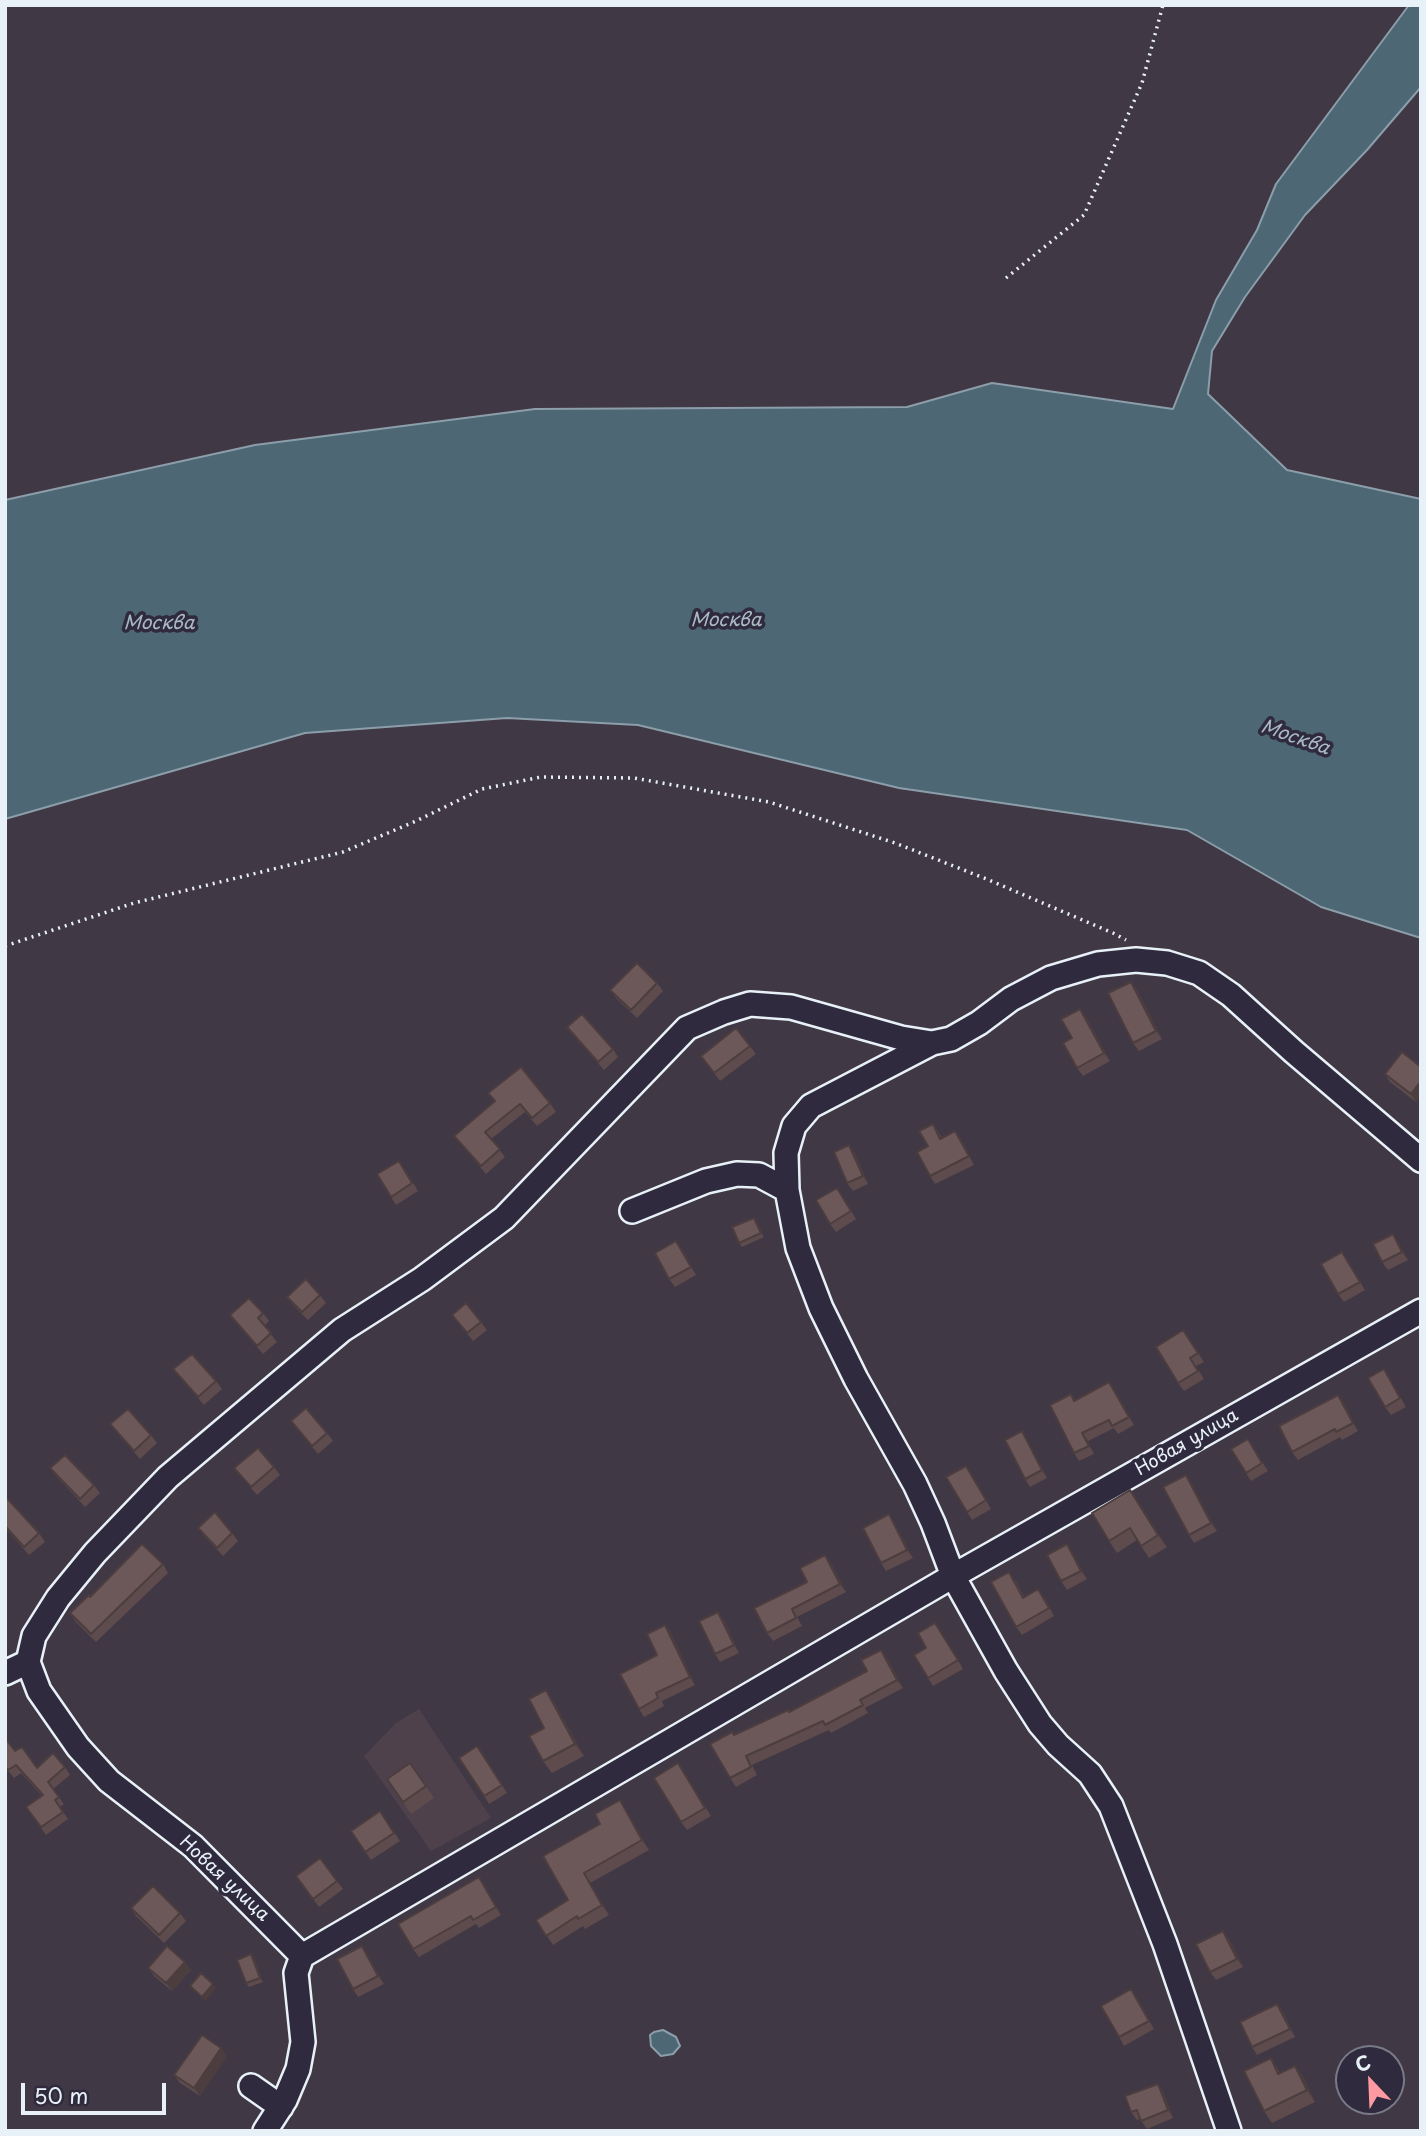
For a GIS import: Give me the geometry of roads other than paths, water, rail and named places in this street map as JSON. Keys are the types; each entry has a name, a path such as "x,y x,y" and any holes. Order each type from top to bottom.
{"street":[{"path":"5,1673 28,1662 34,1636 58,1598 95,1553 168,1477 342,1329 422,1279 503,1218 687,1028 724,1012 750,1004 791,1007 901,1038 932,1043 951,1040 1011,999 1051,978 1098,964 1136,960 1167,963 1199,973 1231,995 1421,1160"},
{"path":"932,1043 811,1106 794,1126 786,1153 786,1191 798,1248 821,1308 856,1379 915,1484 953,1576 1006,1671 1040,1724 1058,1745 1090,1774 1111,1806 1165,1944 1229,2131"},
{"path":"632,1211 706,1181 737,1174 759,1175 786,1191"},
{"name":"Новая улица","path":"28,1662 39,1691 78,1747 109,1782 193,1846 302,1956 953,1576 1421,1311"},
{"path":"265,2131 281,2107 298,2069 303,2042 296,1973 302,1956"},
{"path":"251,2086 281,2107"}],"water":[{"name":"Москва","path":"1409,5 1421,5 1421,87 1367,150 1305,215 1245,297 1212,351 1208,394 1287,470 1421,499 1421,938 1321,907 1187,830 899,788 638,725 507,718 305,733 5,819 5,500 255,445 535,409 907,407 992,383 1173,409 1216,300 1257,230 1276,184"},
{"path":"663,2030 676,2037 680,2046 673,2054 661,2056 651,2046 650,2035"}]}
